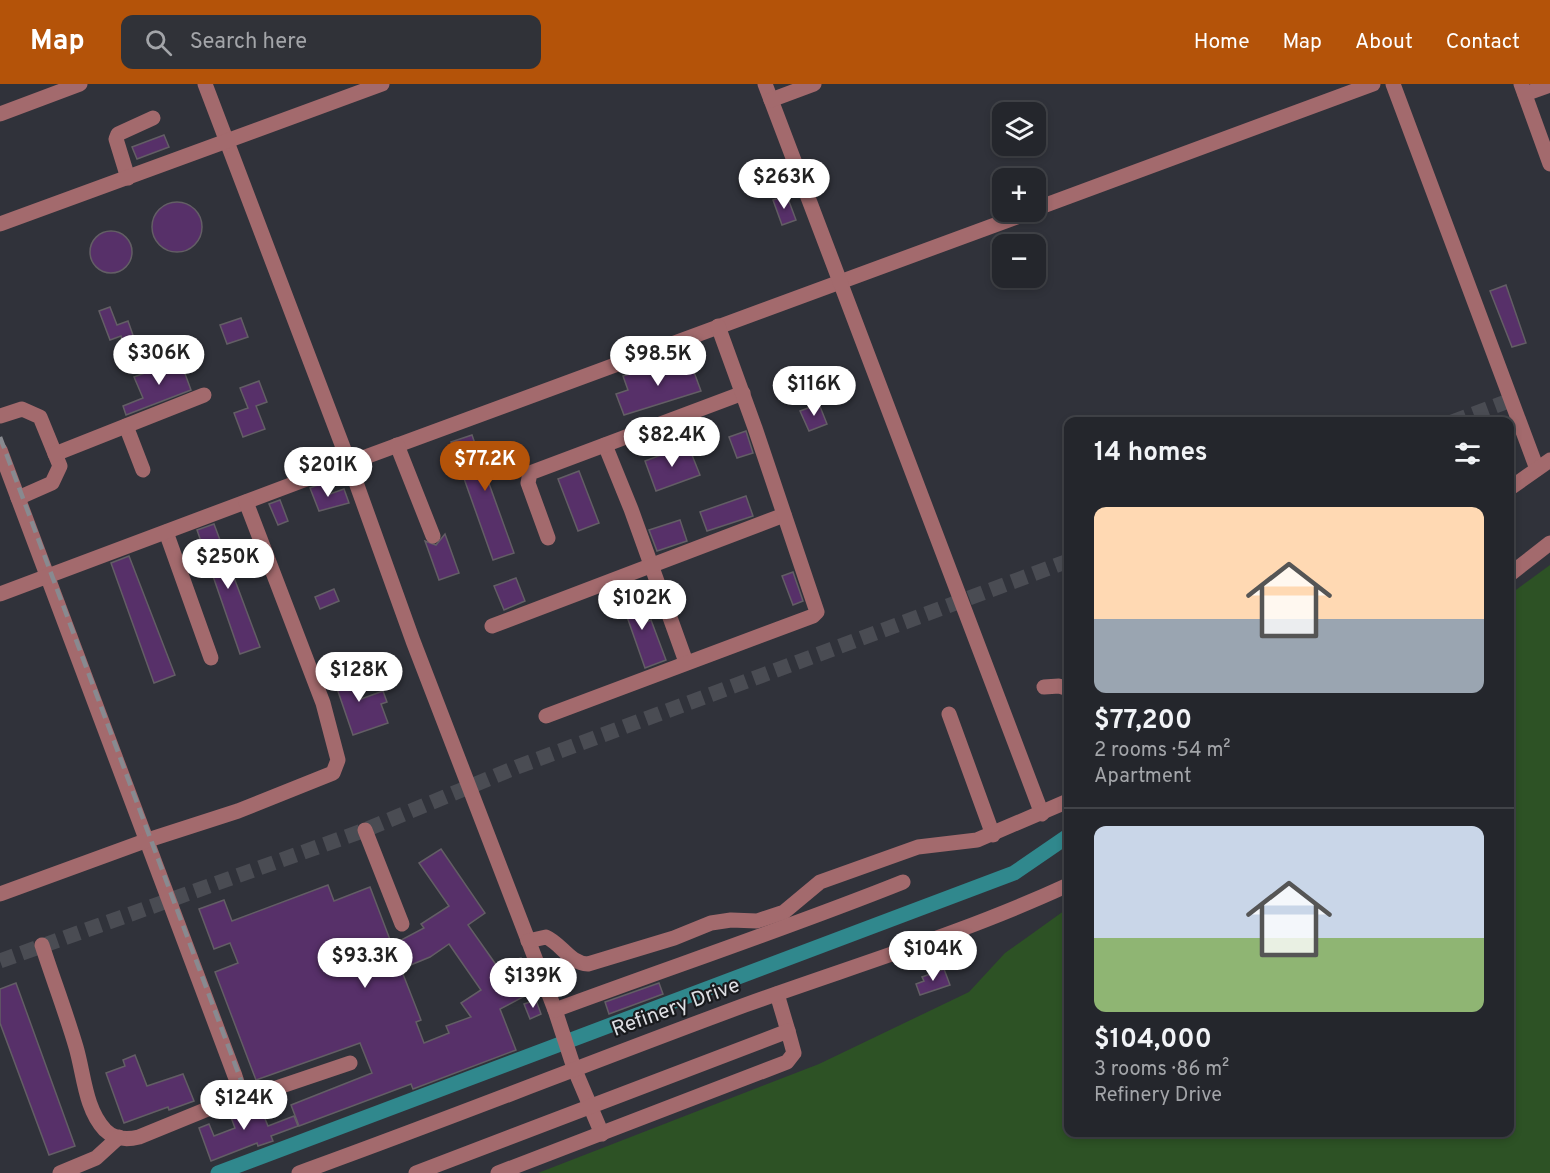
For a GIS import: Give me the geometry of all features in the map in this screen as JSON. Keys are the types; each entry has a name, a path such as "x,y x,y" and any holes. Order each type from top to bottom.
{"street":[{"path":"0,114 80,84"},
{"path":"205,84 349,463 417,653 555,1010 572,1063 602,1134"},
{"path":"0,224 382,84"},
{"path":"765,84 838,282 1042,814"},
{"path":"771,100 814,84"},
{"path":"1046,206 1373,84"},
{"path":"1393,84 1544,464 1514,485"},
{"path":"1550,85 1523,89 1550,165"},
{"path":"128,178 116,139 118,134 153,118"},
{"path":"0,594 1003,222"},
{"path":"546,716 815,614 818,608 718,326"},
{"path":"548,538 528,483 528,475 743,393"},
{"path":"55,454 204,395"},
{"path":"0,416 22,409 40,417 60,466 56,479 18,498"},
{"path":"126,426 143,470"},
{"path":"398,445 433,536"},
{"path":"604,445 652,565 686,662"},
{"path":"0,450 235,1076 237,1091"},
{"path":"0,894 268,799 328,775 337,766 323,704 246,502"},
{"path":"492,626 784,515"},
{"path":"165,532 212,658"},
{"path":"1514,571 1550,543"},
{"path":"1044,687 1064,688"},
{"path":"949,714 993,835"},
{"path":"528,941 546,937 558,943 578,962 588,964 600,962 711,923 731,920 758,921 784,912 820,882 918,847 959,844 993,835 1064,803"},
{"path":"365,830 402,924"},
{"path":"555,1010 675,965 794,926 903,882"},
{"name":"Refinery Drive","path":"299,1173 417,1130 572,1063 777,994 992,917 1064,887"},
{"path":"42,945 76,1047 89,1100 103,1128 119,1137 128,1140 140,1137 225,1103 237,1091 276,1088 350,1063"},
{"path":"498,1173 787,1062 794,1053 777,994"},
{"path":"416,1173 788,1031"},
{"path":"60,1173 96,1158 119,1137"}],"green space":[{"path":"1550,565 1550,1173 538,1173 819,1064 969,992 1005,953 1064,911 1064,1137 1514,1137 1514,591"}],"building":[{"path":"164,135 169,147 137,159 132,147"},
{"path":"787,196 796,220 782,225 773,200"},
{"path":"172,202 182,202 195,209 202,222 202,232 195,245 182,252 172,252 163,248 156,241 152,232 152,222 156,213 163,206"},
{"path":"111,231 126,237 132,252 126,267 111,273 96,267 90,252 96,237"},
{"path":"1506,285 1526,343 1512,347 1490,291"},
{"path":"110,307 117,325 128,321 134,338 123,342 121,336 110,340 99,311"},
{"path":"241,318 248,337 227,344 220,325"},
{"path":"687,353 701,391 624,415 616,394 628,390 623,376 649,367 653,377 679,368 675,357"},
{"path":"180,360 191,390 126,415 123,406 143,398 134,377"},
{"path":"259,381 267,402 256,406 265,429 243,437 234,413 248,408 240,388"},
{"path":"819,404 827,424 809,431 800,411"},
{"path":"746,431 753,453 737,458 729,437"},
{"path":"472,435 481,461 508,452 514,470 487,478 514,553 493,560 451,442"},
{"path":"688,445 700,475 656,491 645,461"},
{"path":"579,471 599,523 578,531 558,479"},
{"path":"323,483 327,495 344,489 349,503 319,511 310,488"},
{"path":"746,496 753,516 707,531 700,512"},
{"path":"280,500 288,521 278,525 269,504"},
{"path":"680,520 687,541 657,551 649,530"},
{"path":"214,524 260,647 240,654 197,530"},
{"path":"445,534 459,573 439,580 425,541 436,545"},
{"path":"129,556 175,675 154,683 111,563"},
{"path":"793,572 803,601 793,605 782,576"},
{"path":"516,578 525,601 504,610 494,586"},
{"path":"630,587 643,623 651,620 666,660 645,668 618,591"},
{"path":"334,589 339,601 320,609 315,597"},
{"path":"348,665 361,699 383,691 387,702 381,704 388,723 353,735 331,671"},
{"path":"441,849 485,913 468,925 497,966 521,958 528,975 519,978 525,996 500,1009 516,1050 413,1089 411,1084 299,1126 291,1105 372,1073 360,1043 256,1080 215,972 238,963 230,943 214,949 199,909 224,900 232,921 328,885 334,901 370,887 392,945 424,928 421,924 449,906 419,863","holes":["449,944 481,990 461,1003 471,1017 446,1026 449,1033 424,1043 416,1022 421,1020 401,969 430,957"]},
{"path":"944,969 950,985 920,995 916,984 924,981 922,977"},
{"path":"16,983 75,1146 49,1155 0,1023 0,989"},
{"path":"659,983 663,994 609,1014 605,1002"},
{"path":"536,1000 541,1014 530,1019 524,1004"},
{"path":"135,1055 147,1086 183,1074 194,1101 169,1110 168,1107 124,1123 106,1073 125,1066 123,1060"},
{"path":"257,1099 268,1126 294,1116 298,1126 271,1136 273,1141 258,1146 257,1143 211,1161 199,1128 209,1124 214,1136 235,1128 229,1112 243,1106 242,1101"}],"waterway":[{"path":"218,1173 1014,873 1064,839"}],"tunnel":[{"path":"1465,417 1511,400"},
{"path":"0,961 365,830 517,767 1064,562"}],"railway":[{"path":"0,437 248,1099"}]}
